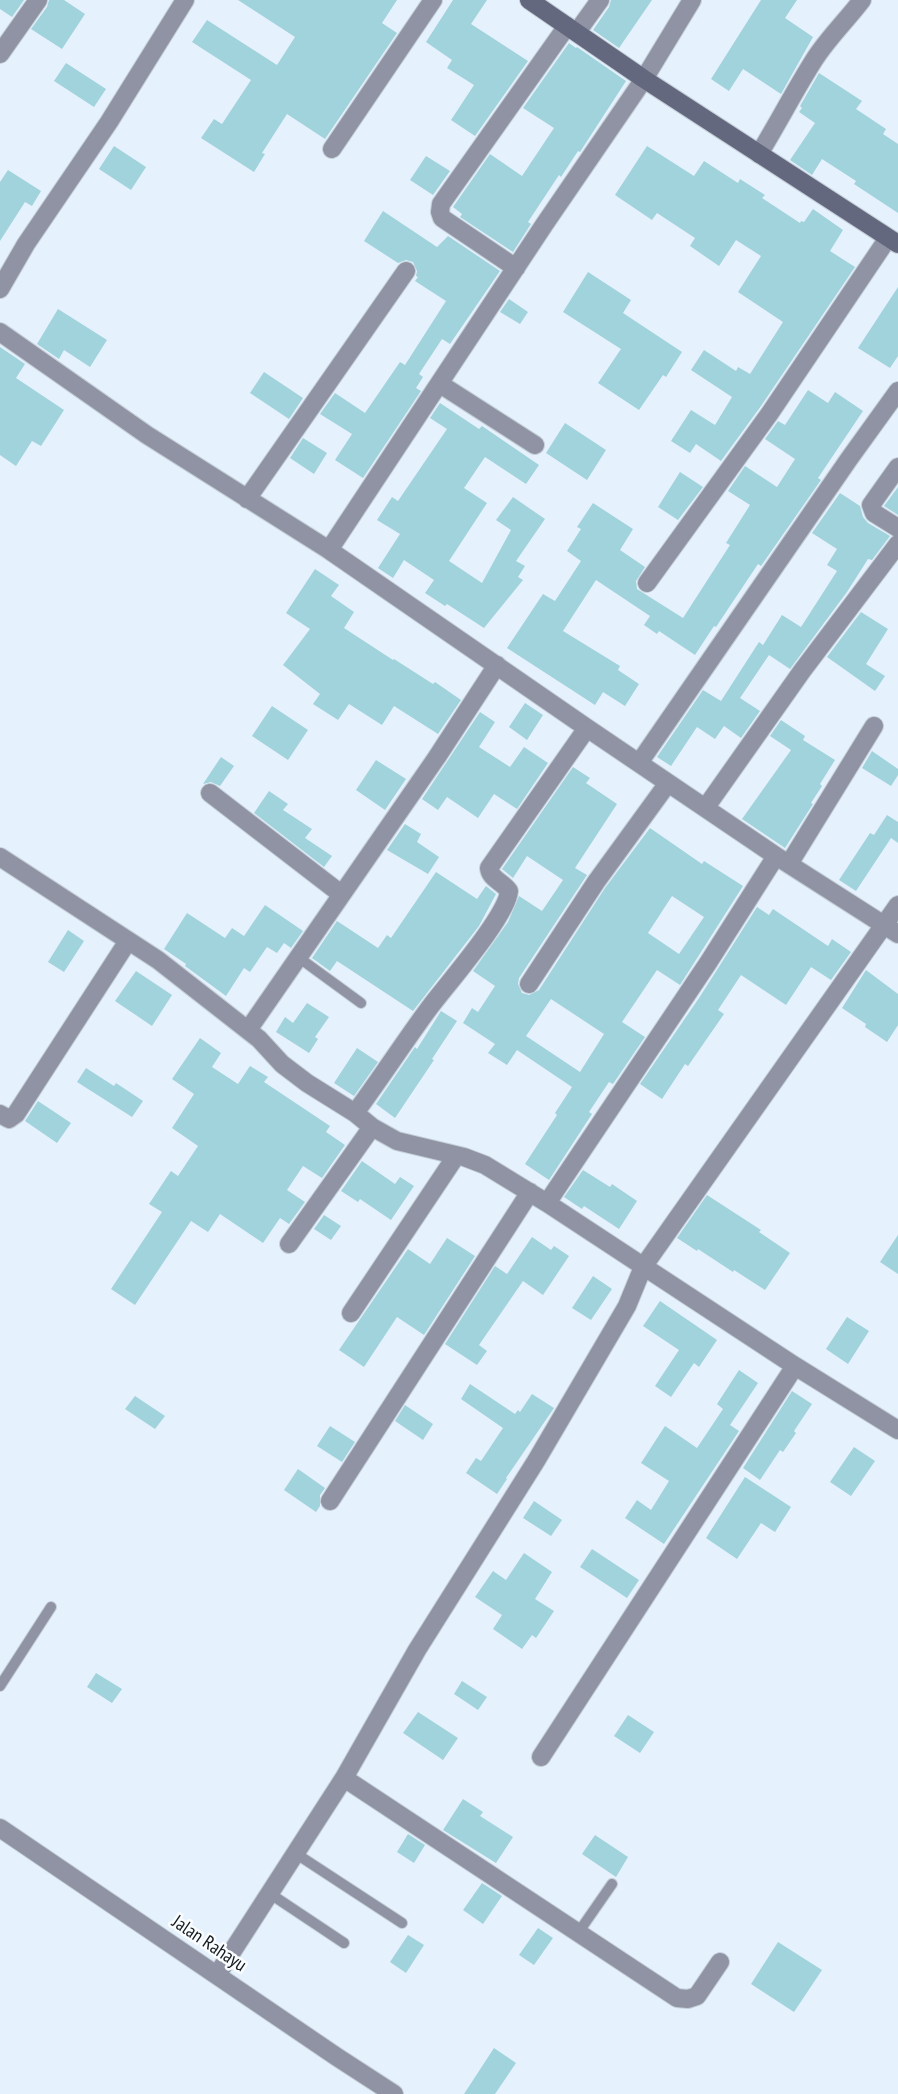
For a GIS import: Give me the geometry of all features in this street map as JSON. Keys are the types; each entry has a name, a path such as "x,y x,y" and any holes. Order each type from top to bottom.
{"street":[{"path":"0,54 38,0"},
{"path":"0,289 26,244 109,122 185,0"},
{"path":"332,149 433,0"},
{"path":"529,0 644,79 893,241 647,583"},
{"path":"516,268 442,218 441,204 572,29 600,0"},
{"path":"329,550 644,79 692,0"},
{"path":"760,155 814,60 836,29 862,0"},
{"path":"247,499 406,271"},
{"path":"0,332 148,435 329,550 668,783 891,930"},
{"path":"440,384 536,445"},
{"path":"639,763 898,391"},
{"path":"898,467 871,505 874,513 898,528"},
{"path":"706,807 802,671 898,544"},
{"path":"248,1030 498,665"},
{"path":"547,1203 708,963 783,860 874,726"},
{"path":"355,1113 430,1006 488,931 509,898 509,891 495,880 489,873 489,868 587,728"},
{"path":"529,984 609,863 668,783"},
{"path":"210,793 341,894"},
{"path":"0,857 158,960 248,1030 282,1064 372,1127 397,1141 485,1165 898,1430"},
{"path":"217,1975 344,1778 417,1650 536,1461 627,1306 643,1267 891,930 898,905"},
{"path":"0,1114 9,1119 16,1114 128,942"},
{"path":"289,1244 372,1127"},
{"path":"351,1313 456,1156"},
{"path":"330,1501 530,1192"},
{"path":"541,1756 795,1366"},
{"path":"344,1778 677,1998 697,1996 720,1962"},
{"name":"Jalan Rahayu","path":"0,1828 394,2094"}],"lane":[{"path":"298,957 361,1003"},
{"path":"0,1686 51,1607"},
{"path":"295,1853 402,1923"},
{"path":"578,1933 612,1884"},
{"path":"269,1893 344,1942"}],"building":[{"path":"0,0 24,0 12,17 0,9"},
{"path":"49,0 64,0 85,14 62,49 31,29"},
{"path":"238,0 397,0 382,23 397,33 325,139 287,114 262,153 265,154 254,172 201,138 214,119 222,124 251,80 192,42 207,20 277,65 295,37"},
{"path":"453,0 487,0 471,24 528,61 475,136 451,120 474,85 447,68 452,60 426,42"},
{"path":"611,0 652,0 619,48 593,30"},
{"path":"761,0 797,0 785,18 813,37 781,94 743,69 729,91 711,79"},
{"path":"569,43 626,81 580,152 578,151 561,177 559,175 528,222 531,224 513,252 460,217 462,214 453,207 490,154 522,176 554,128 523,108"},
{"path":"66,63 106,89 94,107 54,81"},
{"path":"819,73 862,101 856,109 886,129 883,134 898,144 898,213 822,159 812,175 790,160 815,123 799,112"},
{"path":"114,146 146,167 131,190 99,169"},
{"path":"647,146 694,176 704,161 738,183 740,179 765,195 762,198 800,223 804,222 813,209 843,230 830,251 855,267 721,461 696,444 690,453 671,441 691,410 715,425 732,397 691,370 704,350 736,371 738,367 750,374 783,322 738,292 761,256 736,240 719,266 690,246 695,238 657,213 652,220 615,195"},
{"path":"426,156 450,171 433,195 410,180"},
{"path":"8,170 41,191 32,206 25,202 0,241 0,182"},
{"path":"383,211 437,247 448,236 500,271 450,344 442,339 419,374 423,377 416,388 421,391 363,478 335,460 352,434 320,414 335,393 365,413 400,362 405,365 446,301 415,281 418,277 413,262 406,260 398,263 364,241"},
{"path":"588,272 631,300 623,313 682,352 639,410 598,383 621,349 563,312"},
{"path":"898,287 898,356 890,368 858,348"},
{"path":"509,299 528,312 520,324 500,312"},
{"path":"58,309 107,340 90,367 64,350 59,359 37,344"},
{"path":"0,347 25,364 16,378 64,410 41,446 32,441 16,466 0,455"},
{"path":"264,372 303,398 289,419 250,393"},
{"path":"808,390 828,403 835,392 863,411 818,478 821,480 695,655 659,631 657,634 644,625 650,616 596,580 563,631 620,666 618,670 639,684 625,706 603,692 595,705 507,648 543,594 555,601 581,561 567,551 581,529 577,527 593,503 633,529 620,550 645,567 636,581 637,589 683,618 730,545 726,543 750,505 728,491 745,466 777,487 795,459 765,439 778,421 785,425"},
{"path":"440,403 479,429 482,426 539,465 526,484 485,457 464,488 487,503 449,561 482,583 511,530 496,520 513,497 545,519 516,561 525,566 518,577 523,580 484,628 425,593 434,580 404,560 393,578 378,568 400,534 377,520 392,497 398,501 447,429 430,418"},
{"path":"565,423 606,450 587,480 546,453"},
{"path":"303,438 327,453 314,474 290,458"},
{"path":"680,472 703,487 678,520 658,507"},
{"path":"898,487 898,515 884,506"},
{"path":"840,493 860,506 868,523 890,536 872,560 868,559 790,669 769,655 740,698 760,711 741,738 724,726 715,739 697,727 671,766 657,757 703,690 721,701 759,642 763,645 782,615 801,627 837,571 827,565 837,549 812,533"},
{"path":"315,569 339,585 331,596 354,612 344,628 461,700 438,734 394,706 382,725 349,704 338,720 313,704 320,694 283,665 310,629 286,613"},
{"path":"861,612 888,629 866,664 885,676 875,691 827,657"},
{"path":"525,703 543,715 527,740 509,727"},
{"path":"272,706 308,730 288,760 252,736"},
{"path":"480,712 495,722 479,747 510,767 524,747 548,763 517,809 494,794 478,818 447,797 438,810 422,799"},
{"path":"781,720 805,736 803,740 835,760 820,784 822,786 811,803 813,804 785,848 742,819 791,750 770,736"},
{"path":"872,751 898,769 898,775 891,786 862,768"},
{"path":"221,757 234,766 220,786 211,782 203,784"},
{"path":"376,760 406,779 385,810 356,790"},
{"path":"573,767 590,778 586,783 617,804 575,868 587,875 519,978 518,984 522,993 529,995 539,990 605,888 650,828 702,864 704,861 743,886 680,985 657,970 622,1022 645,1037 613,1084 609,1082 589,1112 592,1114 549,1180 525,1164 572,1087 517,1050 507,1065 488,1053 495,1044 463,1023 472,1008 478,1012 495,986 473,971 508,922 519,896 542,911 563,880 527,856 513,878 502,869","holes":["672,896 704,917 679,954 648,933","551,999 604,1034 580,1072 526,1036"]},
{"path":"269,791 288,804 283,810 312,829 305,838 332,856 324,867 254,813"},
{"path":"887,815 898,822 898,843 891,838 856,891 839,880 870,833 874,835"},
{"path":"405,824 421,834 417,842 439,857 428,874 387,850"},
{"path":"436,872 477,899 486,886 496,894 479,926 413,1011 337,961 330,971 312,958 337,921 378,948 387,935 391,938"},
{"path":"265,905 303,931 291,948 284,943 277,953 267,947 250,972 244,968 226,996 164,949 187,913 225,938 232,928 244,936"},
{"path":"757,907 769,915 773,909 828,946 832,939 851,952 831,980 811,967 786,1005 741,975 718,1010 724,1014 662,1099 640,1084"},
{"path":"68,930 84,941 64,972 48,962"},
{"path":"866,970 898,994 898,1025 887,1042 842,1008"},
{"path":"136,971 172,995 152,1026 115,1001"},
{"path":"307,1003 329,1017 315,1037 318,1039 309,1053 276,1032 285,1017 293,1023"},
{"path":"441,1011 457,1021 395,1118 376,1104"},
{"path":"200,1038 221,1053 212,1067 238,1084 250,1066 268,1077 264,1082 330,1126 326,1132 345,1145 322,1178 303,1166 287,1190 305,1202 289,1224 280,1218 263,1243 220,1214 208,1232 191,1221 135,1305 111,1289 162,1212 149,1204 171,1171 178,1176 198,1146 172,1128 194,1094 172,1079"},
{"path":"357,1048 378,1062 354,1096 334,1083"},
{"path":"86,1068 143,1101 132,1117 77,1082"},
{"path":"38,1101 71,1123 57,1143 25,1121"},
{"path":"362,1161 395,1184 400,1177 414,1186 391,1220 360,1199 358,1202 341,1191"},
{"path":"583,1170 610,1187 612,1184 637,1201 619,1229 584,1206 582,1209 564,1197"},
{"path":"707,1195 761,1230 759,1232 790,1253 765,1290 677,1238"},
{"path":"324,1215 341,1226 331,1240 314,1229"},
{"path":"898,1235 898,1274 880,1262"},
{"path":"532,1237 551,1250 554,1246 569,1256 543,1295 523,1281 479,1345 487,1351 477,1365 445,1344 495,1266 507,1274"},
{"path":"447,1238 475,1256 424,1335 397,1317 364,1367 339,1350 408,1249 430,1264"},
{"path":"593,1276 612,1289 591,1320 572,1308"},
{"path":"660,1301 717,1340 699,1367 694,1363 671,1397 655,1386 679,1350 643,1326"},
{"path":"847,1317 869,1331 848,1364 826,1349"},
{"path":"739,1370 758,1383 730,1425 739,1431 664,1544 625,1518 637,1500 651,1510 669,1481 641,1463 665,1426 697,1448 723,1409 717,1404"},
{"path":"470,1384 515,1414 518,1410 520,1412 532,1394 554,1408 497,1494 466,1473 476,1458 481,1461 503,1428 461,1399"},
{"path":"792,1391 812,1404 783,1452 780,1450 760,1480 743,1468"},
{"path":"135,1396 165,1416 155,1429 125,1409"},
{"path":"405,1405 433,1424 423,1440 395,1421"},
{"path":"330,1426 355,1442 342,1462 317,1446"},
{"path":"854,1447 875,1461 851,1496 830,1482"},
{"path":"298,1469 325,1488 320,1495 320,1506 316,1512 284,1490"},
{"path":"745,1477 791,1507 775,1532 761,1523 737,1559 706,1538"},
{"path":"534,1501 562,1520 551,1536 523,1518"},
{"path":"592,1549 639,1580 627,1598 580,1567"},
{"path":"524,1553 552,1572 535,1599 554,1611 536,1638 532,1635 522,1649 493,1629 502,1615 475,1597 493,1571 506,1580"},
{"path":"96,1673 122,1689 112,1703 87,1687"},
{"path":"462,1681 487,1697 478,1710 454,1694"},
{"path":"418,1712 458,1738 443,1760 403,1733"},
{"path":"628,1715 654,1732 640,1753 614,1736"},
{"path":"463,1799 483,1812 480,1816 513,1837 496,1863 443,1830"},
{"path":"408,1834 425,1845 414,1863 397,1852"},
{"path":"595,1835 628,1857 616,1877 582,1854"},
{"path":"482,1883 502,1896 483,1924 463,1910"},
{"path":"538,1928 553,1938 534,1965 519,1955"},
{"path":"408,1935 424,1945 406,1973 390,1962"},
{"path":"778,1942 822,1970 794,2012 751,1984"},
{"path":"494,2048 516,2063 495,2094 464,2094"}]}
